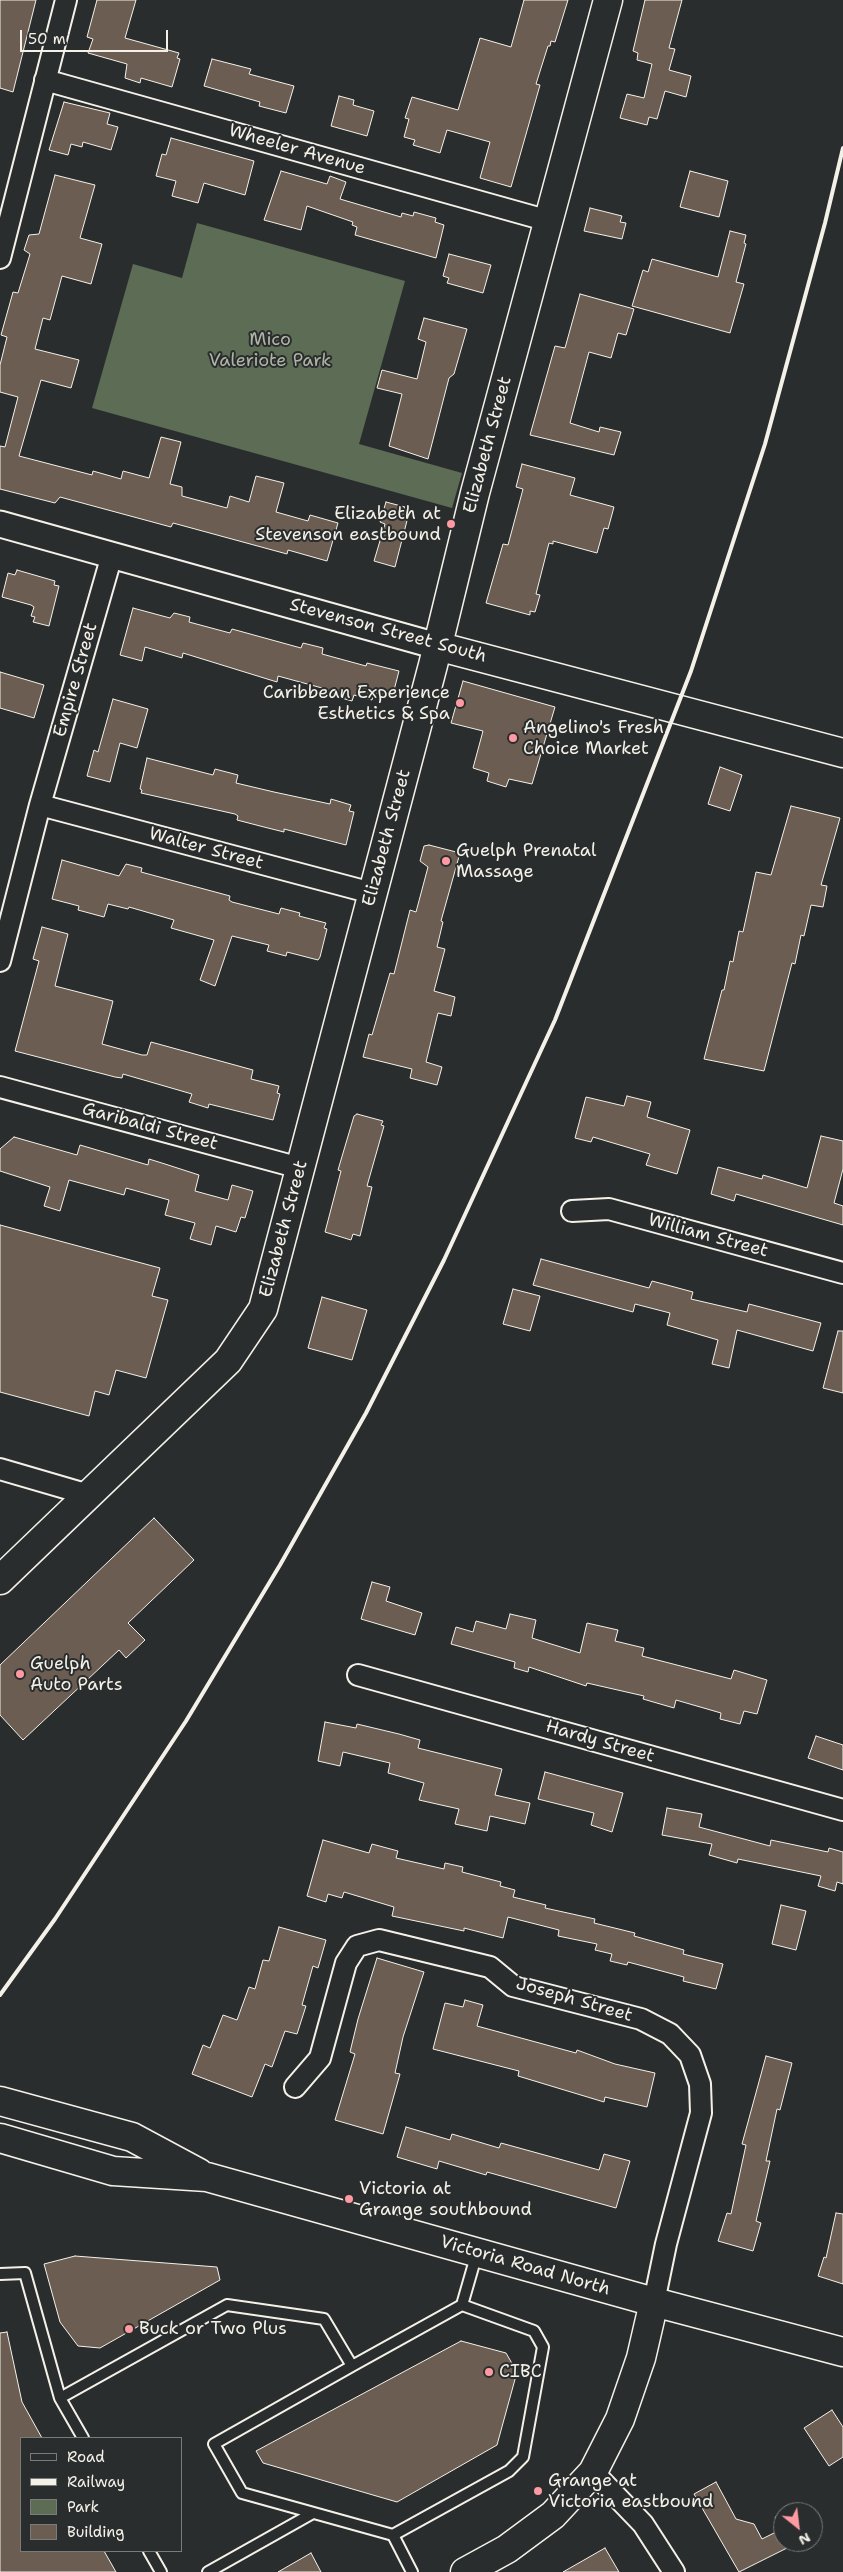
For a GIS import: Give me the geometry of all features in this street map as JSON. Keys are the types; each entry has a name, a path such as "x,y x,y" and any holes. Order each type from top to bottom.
{"main road":[{"name":"Elizabeth Street","path":"0,1580 228,1362 263,1310 438,646 475,494 608,0"},
{"name":"Stevenson Street South","path":"438,646 843,753"},
{"name":"Victoria Road North","path":"0,2101 132,2137 207,2177"},
{"name":"Victoria Road North","path":"0,2138 113,2171 207,2177 654,2302 843,2352"},
{"path":"465,2572 507,2549 553,2515 593,2472 620,2419 641,2358 654,2302"}],"street":[{"path":"0,258 66,0"},
{"name":"Wheeler Avenue","path":"45,80 549,221"},
{"name":"Stevenson Street South","path":"0,524 438,646"},
{"name":"Empire Street","path":"40,805 112,555"},
{"path":"0,961 40,805"},
{"name":"Walter Street","path":"40,805 372,893"},
{"name":"Garibaldi Street","path":"0,1087 300,1168"},
{"name":"William Street","path":"572,1211 609,1209 843,1273"},
{"path":"0,1469 89,1495"},
{"name":"Hardy Street","path":"358,1675 843,1810"},
{"name":"Joseph Street","path":"295,2087 320,2058 346,1963 357,1946 379,1940 490,1967 513,1986 641,2019 670,2034 690,2055 700,2084 701,2113 666,2244 654,2302"},
{"path":"593,2472 643,2524 674,2572"}],"lane":[{"path":"462,2305 534,2330 543,2347 523,2457 509,2471 392,2535 242,2493 214,2444 462,2305 477,2252"},
{"path":"0,2274 25,2273 60,2398 82,2437"},
{"path":"60,2398 226,2305 324,2319 352,2366"},
{"path":"208,2572 314,2513"},
{"path":"392,2535 412,2572"},
{"path":"149,2552 161,2572"}],"green space":[{"name":"Mico Valeriote Park","path":"197,223 405,281 359,444 462,473 452,508 92,408 133,264 182,278"}],"building":[{"path":"0,0 36,0 13,92 0,88"},
{"path":"97,0 136,0 125,38 179,53 177,58 180,59 172,87 141,78 140,83 125,78 127,64 88,53 93,39 87,37"},
{"path":"524,0 568,0 555,42 551,41 550,46 548,46 536,84 540,85 511,187 480,178 490,142 447,130 440,153 413,145 415,140 404,137 409,119 405,118 412,97 458,110 480,38 511,47"},
{"path":"645,0 682,0 669,48 675,49 669,70 691,76 686,97 665,91 657,119 649,117 647,125 620,118 627,94 644,98 652,64 637,60 638,53 633,51"},
{"path":"212,59 251,69 249,74 294,86 286,113 259,106 260,102 204,86"},
{"path":"339,96 354,100 353,105 374,111 367,136 331,126"},
{"path":"64,102 110,113 107,124 118,127 111,150 83,142 82,147 71,144 68,155 49,150"},
{"path":"171,138 254,161 245,195 204,183 198,203 172,196 176,181 156,176 162,154 166,155"},
{"path":"281,171 327,184 330,176 346,182 340,199 401,217 402,213 413,216 414,212 436,218 435,222 444,225 436,258 355,235 357,227 352,225 353,222 307,206 301,230 264,220"},
{"path":"690,171 728,181 719,217 680,207"},
{"path":"55,175 95,185 80,238 102,244 91,284 62,276 50,320 43,318 35,349 79,360 71,388 41,380 19,456 92,475 93,471 121,479 123,471 149,478 161,437 181,442 170,484 182,487 182,496 227,508 230,496 249,502 256,476 284,483 276,512 308,521 310,515 338,523 327,561 288,550 287,554 173,523 171,527 60,497 55,503 0,489 0,446 5,447 18,397 0,392 0,365 7,337 1,335 13,292 18,293 30,254 24,250 29,235 39,234"},
{"path":"590,208 622,216 620,222 626,223 622,239 584,231"},
{"path":"730,231 746,235 744,243 746,244 736,282 744,284 730,333 632,306 643,270 648,272 652,259 718,277"},
{"path":"449,254 491,265 483,293 447,283 449,278 443,276"},
{"path":"580,294 634,309 626,335 618,333 611,358 589,352 570,423 599,432 600,427 621,432 614,455 530,435 555,346 565,348"},
{"path":"424,318 467,329 454,374 449,378 428,459 389,446 402,394 377,388 382,370 417,379 426,342 418,339"},
{"path":"522,464 575,478 570,495 614,507 608,529 604,528 597,553 553,541 553,544 549,543 536,594 540,595 535,612 530,611 530,615 486,603 503,544 508,545 523,489 516,487"},
{"path":"386,502 405,507 404,512 409,513 395,567 374,561 385,524 380,522"},
{"path":"17,570 55,581 54,585 59,586 49,626 33,622 35,617 31,616 34,607 31,605 2,597 8,573 15,575"},
{"path":"133,608 170,618 174,613 190,617 189,622 230,633 232,629 301,648 303,643 323,648 322,654 366,666 367,663 399,671 392,698 374,693 372,700 354,695 352,701 321,692 322,688 278,676 277,682 183,653 182,658 145,647 142,661 120,655"},
{"path":"0,672 44,685 34,718 0,708"},
{"name":"Angelino's Fresh Choice Market","path":"463,681 555,707 532,784 509,779 506,787 487,781 489,773 473,768 483,731 451,723"},
{"path":"113,699 148,709 137,748 120,743 110,782 87,776 94,750 98,752"},
{"path":"147,758 213,775 215,769 238,775 236,783 274,792 330,804 331,799 351,805 349,811 354,812 346,845 284,829 284,832 237,820 238,816 235,814 141,793 142,790 140,789"},
{"path":"720,767 742,775 730,811 708,804"},
{"path":"791,806 840,818 821,885 827,886 823,907 811,905 804,936 801,935 795,964 792,963 764,1071 704,1059 722,990 724,990 730,961 733,962 739,931 743,932 756,872 771,875"},
{"path":"429,845 460,853 441,921 443,922 437,947 445,949 434,991 455,997 451,1016 438,1013 426,1062 442,1067 437,1085 410,1078 412,1069 363,1057 369,1034 372,1035 390,973 394,974 410,910 416,912 428,867 420,861 424,846"},
{"path":"62,860 119,876 126,864 142,868 141,872 230,896 229,900 232,902 279,914 281,908 300,913 299,916 326,923 324,928 327,929 320,957 318,960 287,952 286,956 267,951 269,945 232,936 215,986 200,980 214,940 171,928 174,920 129,907 128,909 108,904 104,917 78,910 79,906 52,899"},
{"path":"42,927 68,934 55,986 113,1001 102,1044 147,1055 151,1042 253,1070 251,1079 279,1086 277,1093 280,1094 273,1120 209,1104 208,1108 189,1102 192,1094 123,1074 122,1078 115,1077 15,1051 39,961 33,959"},
{"path":"627,1096 651,1102 647,1117 690,1130 677,1174 646,1165 650,1154 593,1137 591,1142 575,1138 586,1097 624,1106"},
{"path":"357,1114 383,1121 381,1125 384,1126 367,1186 372,1187 360,1236 353,1234 351,1240 325,1232 341,1171 338,1170 354,1116"},
{"path":"821,1136 843,1141 843,1169 834,1203 843,1206 843,1225 736,1194 734,1201 711,1194 718,1167 762,1179 763,1175 807,1188"},
{"path":"14,1137 77,1155 80,1145 148,1165 149,1159 199,1175 195,1191 228,1200 232,1185 253,1191 245,1218 241,1217 236,1232 216,1226 211,1245 190,1239 195,1223 165,1215 169,1200 126,1188 124,1195 69,1180 60,1211 44,1206 50,1187 0,1171 0,1149"},
{"path":"0,1225 160,1268 152,1296 168,1300 146,1378 116,1370 109,1395 95,1391 89,1416 0,1392"},
{"path":"541,1259 649,1288 652,1281 693,1292 691,1299 747,1312 749,1304 821,1323 813,1351 737,1330 729,1368 712,1364 718,1340 667,1325 670,1313 635,1304 633,1312 533,1285"},
{"path":"513,1289 540,1296 530,1331 503,1324"},
{"path":"322,1297 367,1310 352,1360 308,1348"},
{"path":"838,1331 843,1331 843,1393 823,1388"},
{"path":"154,1518 194,1560 128,1623 145,1640 126,1658 119,1650 23,1740 0,1715 0,1665"},
{"path":"372,1582 390,1587 386,1601 422,1613 415,1635 361,1619"},
{"path":"510,1614 536,1620 532,1638 580,1653 587,1623 618,1630 615,1641 644,1648 642,1656 731,1679 734,1670 767,1680 757,1714 744,1711 740,1724 720,1719 721,1713 676,1700 674,1708 643,1699 644,1696 587,1683 586,1686 529,1667 528,1672 514,1668 515,1662 451,1644 456,1627 473,1632 476,1621 506,1629"},
{"path":"325,1722 356,1728 357,1724 399,1734 420,1740 418,1748 502,1769 495,1795 530,1803 525,1824 490,1816 487,1831 455,1824 459,1809 419,1800 424,1783 388,1773 390,1763 343,1752 340,1766 318,1761"},
{"path":"816,1736 843,1745 843,1770 808,1758"},
{"path":"545,1772 623,1793 612,1832 591,1825 594,1813 538,1799"},
{"path":"667,1808 702,1814 699,1827 770,1846 771,1840 828,1852 829,1848 843,1852 843,1884 837,1882 835,1891 818,1886 821,1876 738,1859 737,1863 709,1855 712,1844 662,1835"},
{"path":"323,1840 369,1853 372,1844 398,1851 396,1858 444,1869 445,1863 463,1867 462,1872 501,1882 500,1886 515,1890 513,1897 546,1905 545,1908 595,1919 594,1923 635,1933 634,1936 684,1950 683,1954 723,1964 716,1989 683,1981 684,1977 628,1962 627,1965 610,1961 612,1954 595,1950 597,1944 558,1936 559,1930 508,1917 503,1938 464,1928 464,1931 392,1916 394,1907 344,1892 342,1898 328,1894 326,1902 307,1896"},
{"path":"781,1905 806,1911 796,1950 772,1944"},
{"path":"279,1927 326,1940 318,1968 313,1966 302,2005 306,2006 297,2034 285,2031 272,2067 265,2064 252,2097 192,2074 203,2045 210,2048 223,2015 237,2020 249,1987 255,1989 263,1960 269,1961"},
{"path":"377,1958 424,1972 403,2037 395,2073 400,2074 383,2134 335,2120 355,2054 350,2052 358,2019"},
{"path":"465,2000 483,2005 477,2026 576,2053 577,2050 615,2064 655,2073 647,2107 605,2097 604,2102 518,2076 519,2071 433,2049 445,2003 463,2007"},
{"path":"766,2056 792,2063 780,2110 777,2109 766,2161 770,2161 756,2221 761,2223 753,2251 718,2241 727,2213 731,2214 746,2145 742,2144"},
{"path":"406,2127 450,2140 452,2134 499,2148 501,2143 599,2170 604,2154 630,2161 616,2208 487,2172 486,2175 439,2161 437,2169 397,2157"},
{"path":"836,2213 843,2214 843,2284 818,2276 824,2257 826,2258"},
{"path":"75,2256 217,2267 220,2280 100,2348 78,2346 60,2322 44,2264"},
{"path":"7,2332 22,2402 41,2437 20,2437 20,2552 105,2552 116,2572 0,2572 0,2333"},
{"path":"461,2341 506,2353 517,2372 497,2445 397,2502 263,2463 256,2451"},
{"path":"832,2410 843,2427 843,2457 829,2466 804,2428"},
{"path":"716,2482 736,2519 754,2524 762,2539 773,2534 773,2552 779,2552 739,2572 694,2494"},
{"path":"605,2548 619,2572 563,2572"},
{"path":"311,2553 321,2572 278,2572"}],"railway":[{"path":"0,1995 55,1919 186,1721 280,1565 366,1413 444,1260 555,1020 691,671 765,444 825,223 843,148"}],"place":[{"name":"Elizabeth at Stevenson eastbound","path":"451,524"},
{"name":"Caribbean Experience Esthetics & Spa","path":"460,703"},
{"name":"Angelino's Fresh Choice Market","path":"513,738"},
{"name":"Guelph Prenatal Massage","path":"446,861"},
{"name":"Guelph Auto Parts","path":"20,1674"},
{"name":"Victoria at Grange southbound","path":"349,2199"},
{"name":"Buck or Two Plus","path":"129,2329"},
{"name":"CIBC","path":"489,2372"},
{"name":"Grange at Victoria eastbound","path":"538,2491"}]}
